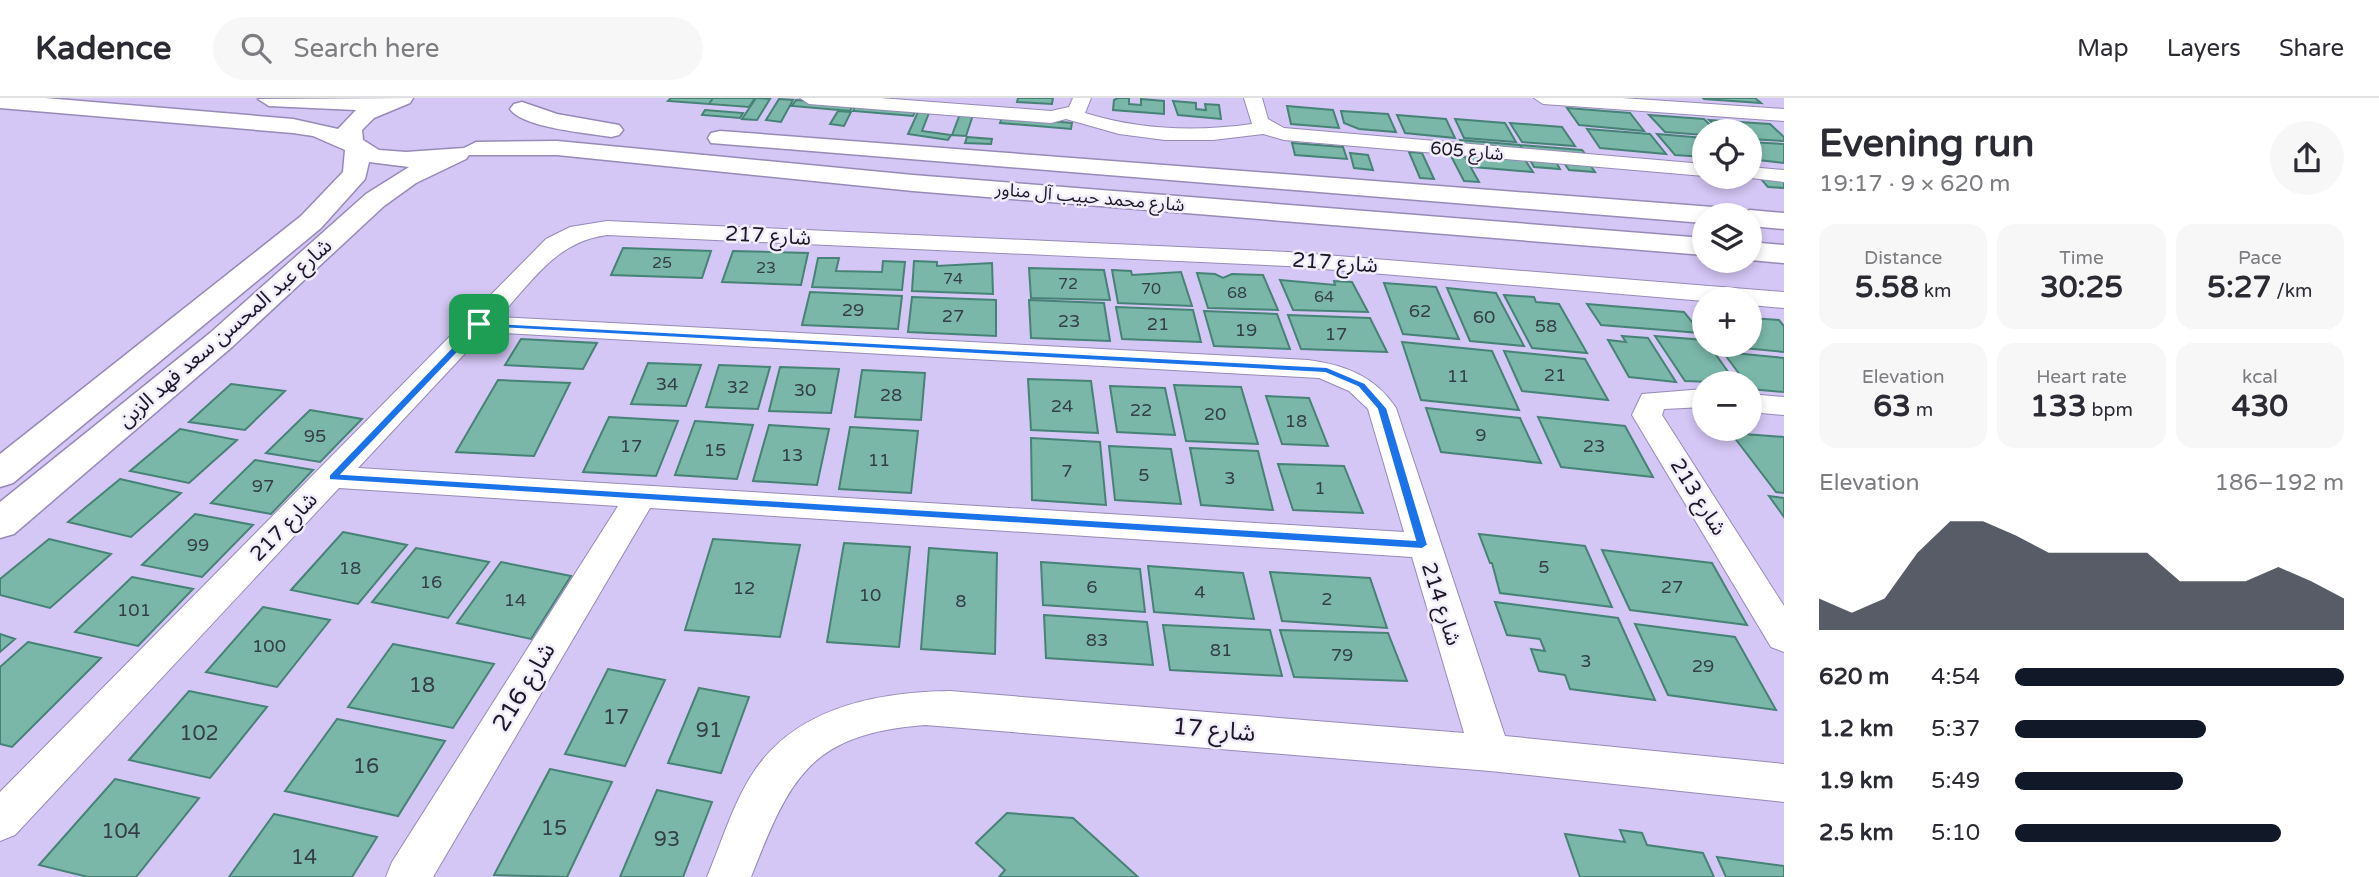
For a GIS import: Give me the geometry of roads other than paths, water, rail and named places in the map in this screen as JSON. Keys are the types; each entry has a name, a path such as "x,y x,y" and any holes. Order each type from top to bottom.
{"main road":[{"path":"254,98 340,104 394,101"},
{"name":"شارع عبد المحسن سعد فهد الزبن","path":"0,474 312,222 356,174 354,146 349,135 354,124 394,101"},
{"path":"0,102 293,126 317,130 354,146"},
{"path":"516,102 586,127 674,135"},
{"name":"شارع عبد المحسن سعد فهد الزبن","path":"0,524 221,340 375,200 407,178 511,131 521,120 516,102"},
{"name":"شارع محمد حبيب آل مناور","path":"701,137 1692,213"},
{"name":"شارع محمد حبيب آل مناور","path":"354,146 378,156 398,159 466,151 556,148 927,184 1692,246"},
{"path":"1762,219 1784,221"},
{"path":"1762,252 1784,254"}],"street":[{"path":"809,98 1033,116 1069,114 1118,130 1163,136 1204,136 1264,128"},
{"path":"1069,114 1080,108 1082,98"},
{"path":"1253,98 1255,118 1264,128"},
{"path":"1544,98 1784,116"},
{"name":"شارع 605","path":"1264,128 1284,134 1319,138 1692,169"},
{"path":"1762,174 1784,176"},
{"name":"شارع 217","path":"0,821 555,244 578,232 607,228 1288,259 1784,300"},
{"name":"شارع 214","path":"479,324 1327,370 1362,385 1382,408 1422,545 1490,754"},
{"name":"شارع 213","path":"1692,398 1652,400 1647,415 1784,637"},
{"path":"1762,404 1784,406"},
{"path":"332,477 1422,545"},
{"name":"شارع 216","path":"408,877 640,496"},
{"path":"1749,579 1784,583"},
{"name":"شارع 17","path":"729,877 757,807 771,780 790,759 838,725 893,709 950,708 1490,754 1784,783"}]}
